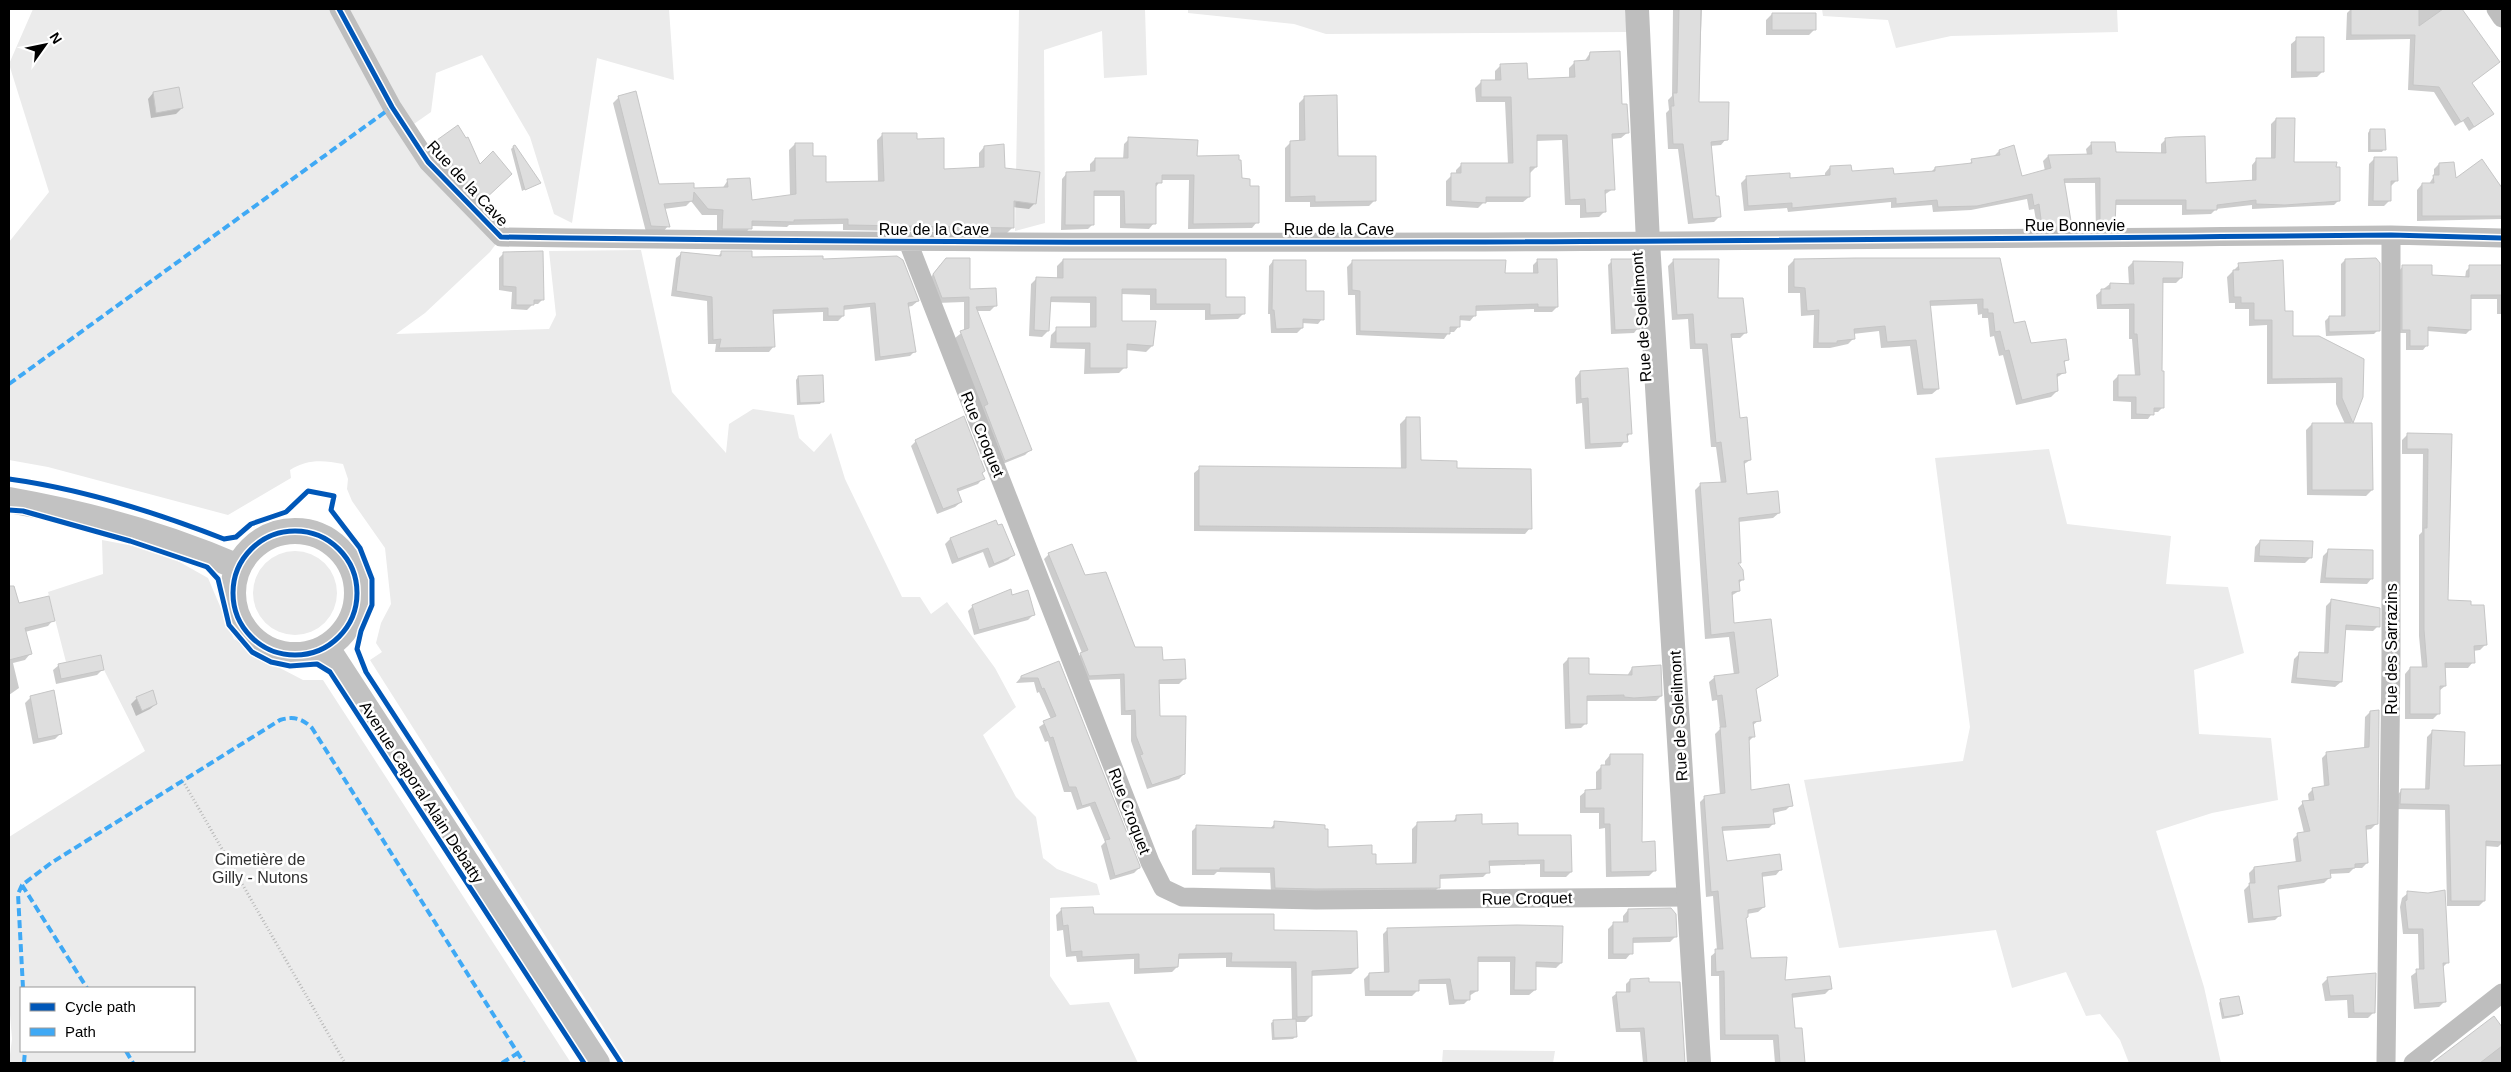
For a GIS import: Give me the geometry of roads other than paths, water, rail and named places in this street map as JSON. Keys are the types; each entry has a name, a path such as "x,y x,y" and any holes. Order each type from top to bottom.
{"main road":[{"path":"9,500 77,512 196,548 238,567"},
{"path":"288,531 309,532 329,540 345,555 355,574 358,595 354,616 343,635 327,648 308,655 288,656 269,651 253,640 241,624 234,606 233,586 238,567 250,550 267,537 288,531"},
{"name":"Avenue Caporal Alain Debatty","path":"327,648 597,1063"}],"street":[{"name":"Rue de la Cave","path":"339,9 392,107 428,162 501,237 908,242 1648,242"},
{"name":"Rue de Soleilmont","path":"1637,9 1648,242 1699,1063"},
{"path":"2496,9 2502,18"},
{"name":"Rue Bonnevie","path":"1648,242 2391,235 2502,238"},
{"name":"Rue des Sarrazins","path":"2386,1063 2391,662 2391,235"},
{"name":"Rue Croquet","path":"908,242 1143,844 1163,888 1182,897 1316,900 1688,897"},
{"path":"2413,1063 2502,993"}],"park label":[{"name":"Cimetière de Gilly - Nutons","path":"260,868"}]}
